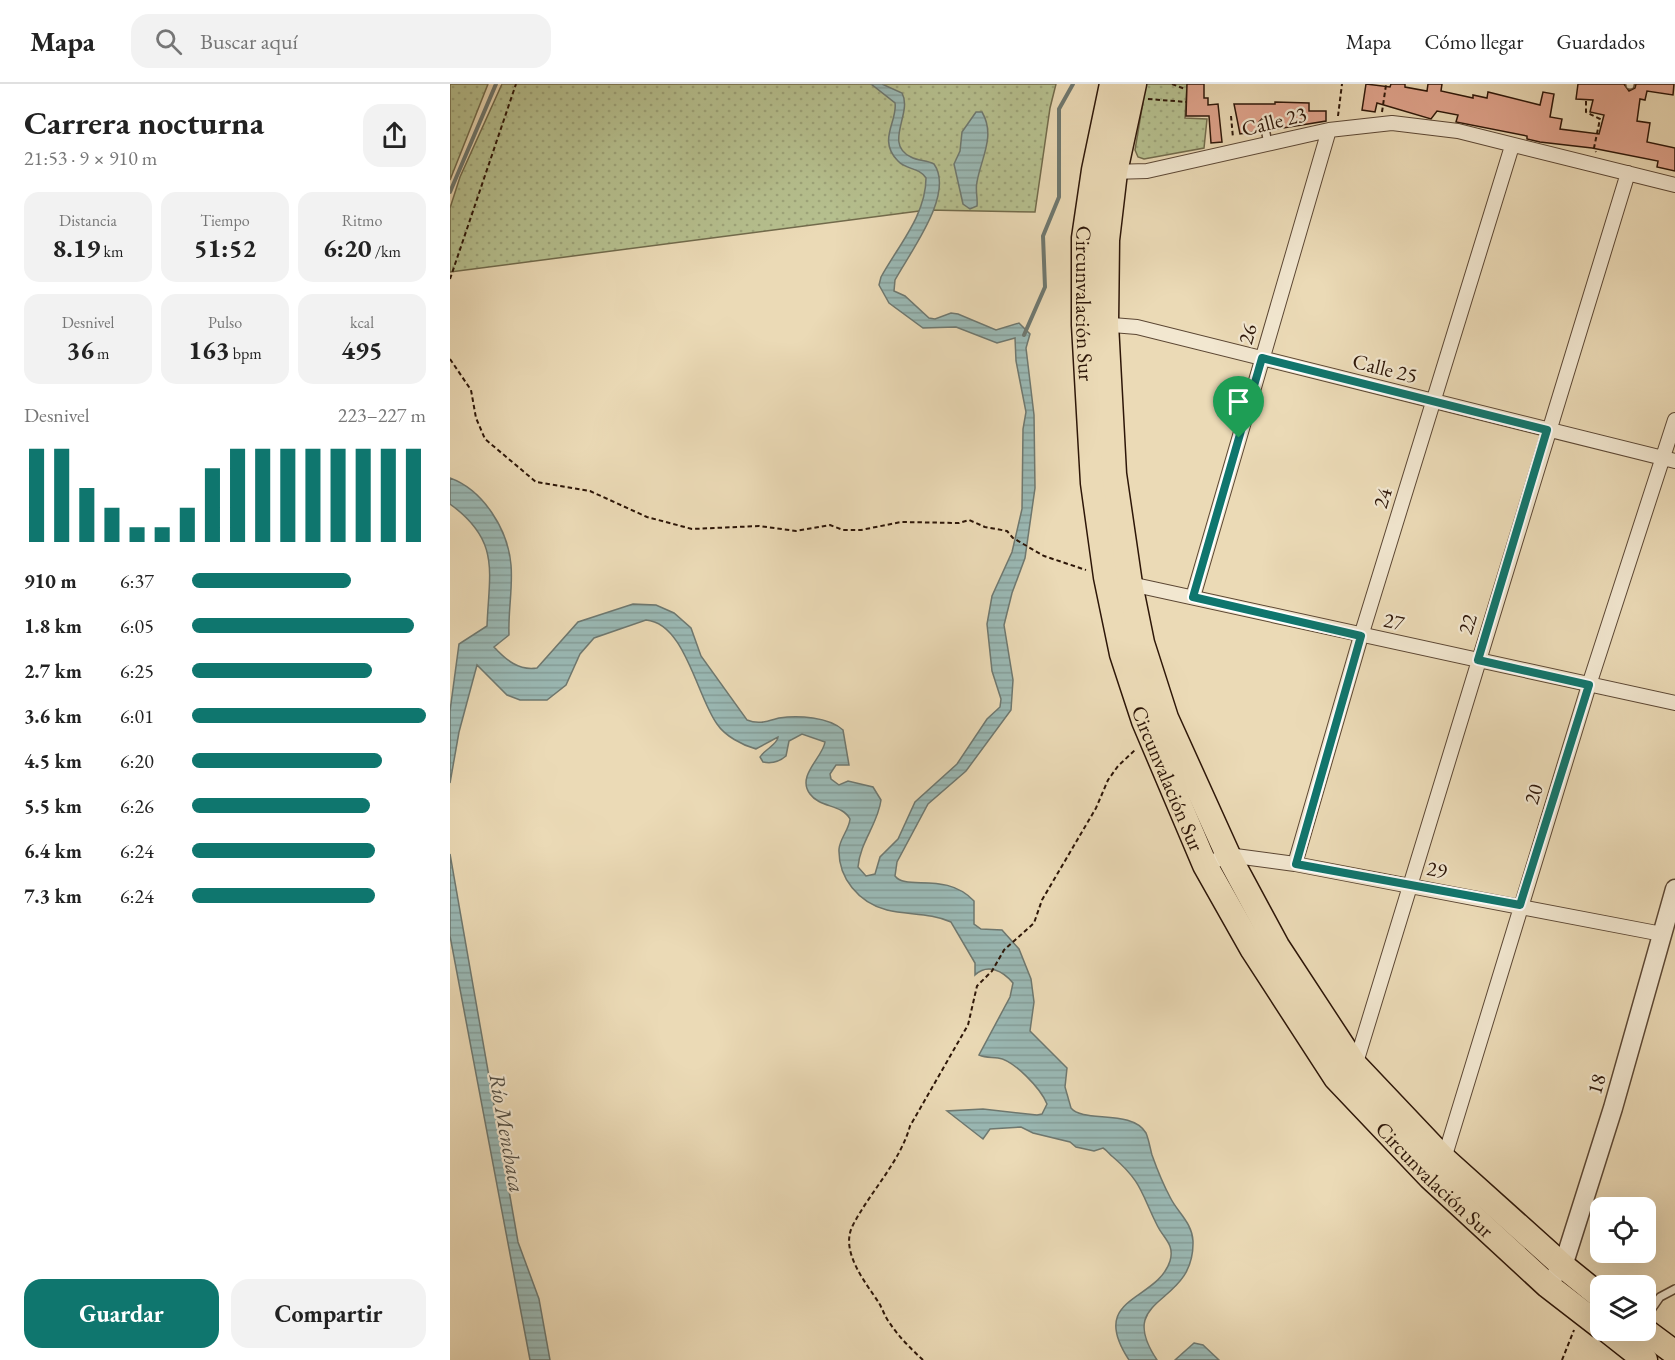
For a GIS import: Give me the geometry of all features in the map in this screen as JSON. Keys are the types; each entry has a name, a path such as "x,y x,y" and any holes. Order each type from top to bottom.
{"highway":[{"name":"Circunvalación Sur","path":"1105,171 1112,84"},
{"name":"Circunvalación Sur","path":"1137,91 1105,171 1084,238 1114,474 1130,584 1142,643 1166,718 1228,855 1346,1072"},
{"name":"Circunvalación Sur","path":"1095,324 1093,483 1106,577 1122,654 1144,721 1205,865 1253,950 1346,1072 1547,1285 1590,1318"},
{"name":"Circunvalación Sur","path":"1437,1168 1590,1288"},
{"path":"1656,1339 1675,1353"},
{"path":"1621,1341 1645,1360"}],"street":[{"name":"Calle 23","path":"1105,171 1147,171 1329,130 1380,123 1442,128 1675,185"},
{"name":"26","path":"1193,597 1329,130"},
{"name":"24","path":"1296,864 1361,636 1512,146"},
{"name":"22","path":"1346,1072 1410,885 1547,430 1628,173"},
{"name":"Calle 25","path":"1095,324 1137,327 1669,460"},
{"name":"20","path":"1437,1168 1589,685 1669,460 1675,420"},
{"name":"27","path":"1106,577 1361,636 1675,704"},
{"path":"1205,865 1228,855"},
{"name":"29","path":"1228,855 1296,864 1520,905 1662,934"},
{"name":"18","path":"1547,1285 1563,1266 1610,1118 1675,889"}],"lane":[{"path":"1264,123 1268,144"},
{"path":"1656,1303 1660,1297 1675,1289"}],"path":[{"path":"450,279 516,84"},
{"path":"1172,84 1185,89"},
{"path":"1329,130 1338,119 1342,84"},
{"path":"1380,123 1386,85"},
{"path":"1137,91 1187,102"},
{"path":"1586,101 1586,112 1600,119 1594,148 1597,153 1594,164"},
{"path":"1231,116 1230,127 1237,152"},
{"path":"450,359 471,390 476,418 485,439 536,482 590,491 647,517 692,529 759,526 796,531 830,525 843,530 861,530 901,522 969,520 1007,531 1013,538 1044,555 1106,577"},
{"path":"923,1360 897,1332 878,1301 864,1284 849,1245 852,1226 904,1143 910,1126 968,1025 977,986 992,971 1004,950 1034,923 1042,900 1096,808 1108,780 1139,743"},
{"path":"1562,1360 1574,1329"}],"green space":[{"path":"450,84 488,84 450,180"},
{"path":"502,84 1056,84 1050,108 1035,212 927,210 450,272 450,208 460,177"},
{"path":"1146,84 1187,84 1185,118 1207,119 1204,148 1144,159 1138,157 1135,150"}],"water":[{"path":"871,84 882,84 902,93 904,110 899,144 903,151 911,157 934,164 939,176 939,191 935,207 895,280 894,291 905,296 929,318 935,319 951,313 958,314 996,330 1019,323 1030,334 1026,348 1034,415 1035,488 1025,558 1012,593 1004,625 1013,680 1011,710 966,771 928,804 897,862 895,876 908,882 951,887 963,892 974,901 974,924 981,929 1002,930 1019,949 1031,979 1034,1002 1030,1031 1067,1068 1065,1087 1071,1108 1086,1115 1130,1121 1146,1133 1163,1182 1190,1228 1193,1241 1190,1263 1182,1279 1150,1311 1144,1323 1146,1339 1157,1360 1129,1360 1118,1339 1116,1323 1120,1311 1163,1274 1171,1255 1168,1242 1157,1225 1140,1188 1130,1174 1103,1148 1094,1151 1076,1147 1070,1142 1033,1133 1021,1127 990,1129 983,1139 947,1111 983,1109 1042,1114 1047,1104 1026,1076 1004,1060 979,1055 1010,997 1013,983 1005,975 995,970 985,969 975,975 975,963 951,922 936,917 895,912 877,907 852,888 842,870 839,849 850,819 842,811 819,802 810,794 807,787 808,774 825,742 802,734 789,741 786,756 772,763 763,762 760,757 776,742 778,737 756,749 724,732 710,712 689,663 671,634 659,624 646,620 594,638 580,654 566,685 547,700 520,700 507,695 477,665 459,732 450,783 450,711 459,644 487,626 490,573 485,545 478,531 450,504 450,478 473,492 492,512 509,551 511,574 509,635 494,647 499,652 519,666 537,668 578,622 633,604 656,605 674,613 691,628 701,656 747,720 759,722 804,717 830,722 843,730 849,765 836,765 830,774 831,779 839,785 848,781 873,787 881,800 859,858 858,867 866,876 875,874 880,857 898,839 915,802 957,764 987,719 1000,707 1001,699 992,671 987,624 992,596 1012,552 1022,509 1023,429 1026,412 1016,361 1015,338 997,343 956,327 923,328 889,303 879,285 881,277 916,217 925,192 926,178 920,172 901,164 892,153 889,138 895,103"},
{"path":"976,112 982,112 986,121 988,138 976,185 977,206 970,209 963,204 954,164 960,151 962,132"},
{"path":"450,854 518,1242 539,1299 550,1360 530,1360 450,936"},
{"path":"1194,1343 1203,1345 1219,1360 1175,1360"}],"building":[{"path":"1187,84 1204,84 1204,98 1208,98 1208,105 1218,104 1222,142 1211,143 1209,116 1186,116"},
{"path":"1366,84 1390,87 1391,84 1405,84 1405,87 1427,91 1428,84 1442,84 1441,91 1473,98 1473,95 1487,98 1488,92 1540,105 1543,92 1554,94 1550,117 1562,119 1560,129 1599,134 1604,115 1590,112 1593,100 1576,99 1578,84 1624,84 1629,91 1635,88 1636,84 1674,84 1673,95 1647,91 1645,100 1640,99 1637,121 1650,123 1647,142 1675,148 1675,171 1657,167 1658,161 1592,148 1540,142 1527,139 1527,136 1456,122 1458,115 1437,111 1431,119 1377,103 1375,112 1362,110"},
{"path":"1275,102 1309,103 1309,111 1326,111 1326,121 1271,130 1269,120 1264,117 1259,122 1260,131 1240,134 1234,104 1275,104"}],"waterway":[{"path":"450,192 496,84"},
{"path":"1024,335 1045,287 1043,236 1059,197 1059,109 1073,84"}],"route":[{"path":"1262,358 1547,430 1478,660 1589,685 1520,905 1296,864 1361,636 1193,597 1239,438 1262,358"}],"water label":[{"name":"Río Menchaca","path":"507,1133"}]}
